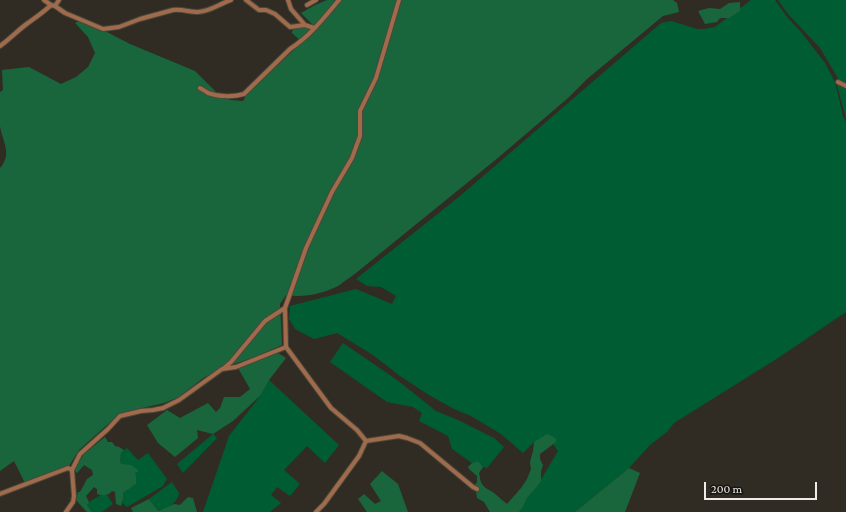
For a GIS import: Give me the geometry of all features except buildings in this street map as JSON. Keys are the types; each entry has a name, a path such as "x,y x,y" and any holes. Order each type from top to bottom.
{"street":[{"path":"44,0 65,13 104,29 119,27 140,18 173,10 199,12 212,9 226,1 231,0"},
{"path":"0,46 59,0"},
{"path":"246,0 259,10 266,10 275,14 290,27 305,25 314,28"},
{"path":"288,0 292,9 305,25"},
{"path":"306,5 316,0"},
{"path":"200,88 209,93 221,96 237,96 244,94 290,49 299,43 324,19 339,0"},
{"path":"366,441 357,430 331,408 286,347 285,308 306,248 332,192 352,158 360,136 360,111 376,78 399,0"},
{"path":"838,82 846,86"},
{"path":"66,512 73,502 72,470 80,454 120,416 163,408 179,400 231,362 265,321 285,308"},
{"path":"222,369 236,367 286,347"},
{"path":"366,441 399,436 420,443 473,488 477,489"},
{"path":"316,512 324,504 359,456 366,441"},
{"path":"0,494 68,468 72,470"}],"green space":[{"path":"327,0 673,0 677,3 679,12 663,16 587,79 568,98 499,157 338,286 312,295 286,295 280,304 282,345 257,356 222,368 203,378 179,397 164,403 120,415 79,450 69,466 25,483 14,461 0,471 0,168 6,158 6,147 0,126 0,92 3,90 2,70 29,67 61,84 76,77 88,67 95,53 88,37 75,23 79,21 195,71 221,97 243,101 247,94 302,42 292,33 293,28 312,24 301,13"},
{"path":"751,0 775,0 825,63 835,82 843,116 846,122 846,312 778,358 674,423 667,432 650,445 629,468 575,512 519,512 527,498 536,488 558,451 553,444 556,442 534,442 523,453 501,434 471,416 454,409 429,395 400,376 373,355 337,333 314,339 295,329 289,319 290,306 356,289 392,304 396,296 381,287 367,286 356,279 460,196 661,23 671,21 697,29 715,27"},
{"path":"778,0 846,0 846,118 836,82 839,80 820,48 788,14"},
{"path":"740,2 740,11 729,18 720,18 717,22 705,24 698,11 709,8 720,9 729,3"},
{"path":"343,343 397,380 436,411 494,438 504,447 487,468 483,467 478,461 472,463 452,449 448,436 419,421 422,413 413,407 387,402 330,362"},
{"path":"278,353 286,358 269,380 261,395 233,421 213,434 197,430 198,438 175,457 158,443 147,425 167,410 180,418 208,403 216,412 220,408 224,397 240,397 250,389 238,368"},
{"path":"269,380 339,445 325,463 307,446 284,470 300,484 290,496 277,487 271,495 281,503 270,512 203,512 229,436 261,395"},
{"path":"213,434 217,438 183,473 177,464"},
{"path":"547,434 556,439 556,442 540,454 540,459 543,465 541,481 527,498 523,507 519,512 490,512 484,502 477,498 475,485 477,482 477,476 468,467 472,463 478,461 483,467 479,473 482,484 507,504 527,479 531,469 530,462 534,442"},
{"path":"105,437 108,442 112,442 115,446 124,450 121,453 120,462 122,464 131,465 139,471 135,473 136,484 123,493 121,506 116,504 115,492 112,491 107,495 99,495 97,494 97,489 94,487 86,496 89,502 87,505 92,512 87,512 76,500 78,492 80,492 87,479 93,475 92,470 84,465 77,473 74,470 84,454"},
{"path":"127,448 138,460 148,453 167,479 163,486 127,507 122,503 123,493 136,484 120,462 121,453"},
{"path":"629,468 640,473 625,512 575,512"},
{"path":"382,471 398,484 408,512 367,512 358,499 364,494 375,504 381,501 370,484"},
{"path":"172,482 179,493 178,497 174,503 168,507 157,511 149,499"},
{"path":"101,495 107,495 113,504 102,512 92,512 87,505 89,502"},
{"path":"188,497 193,498 197,512 133,512 131,508 149,499 158,511 174,504 180,505"}]}
